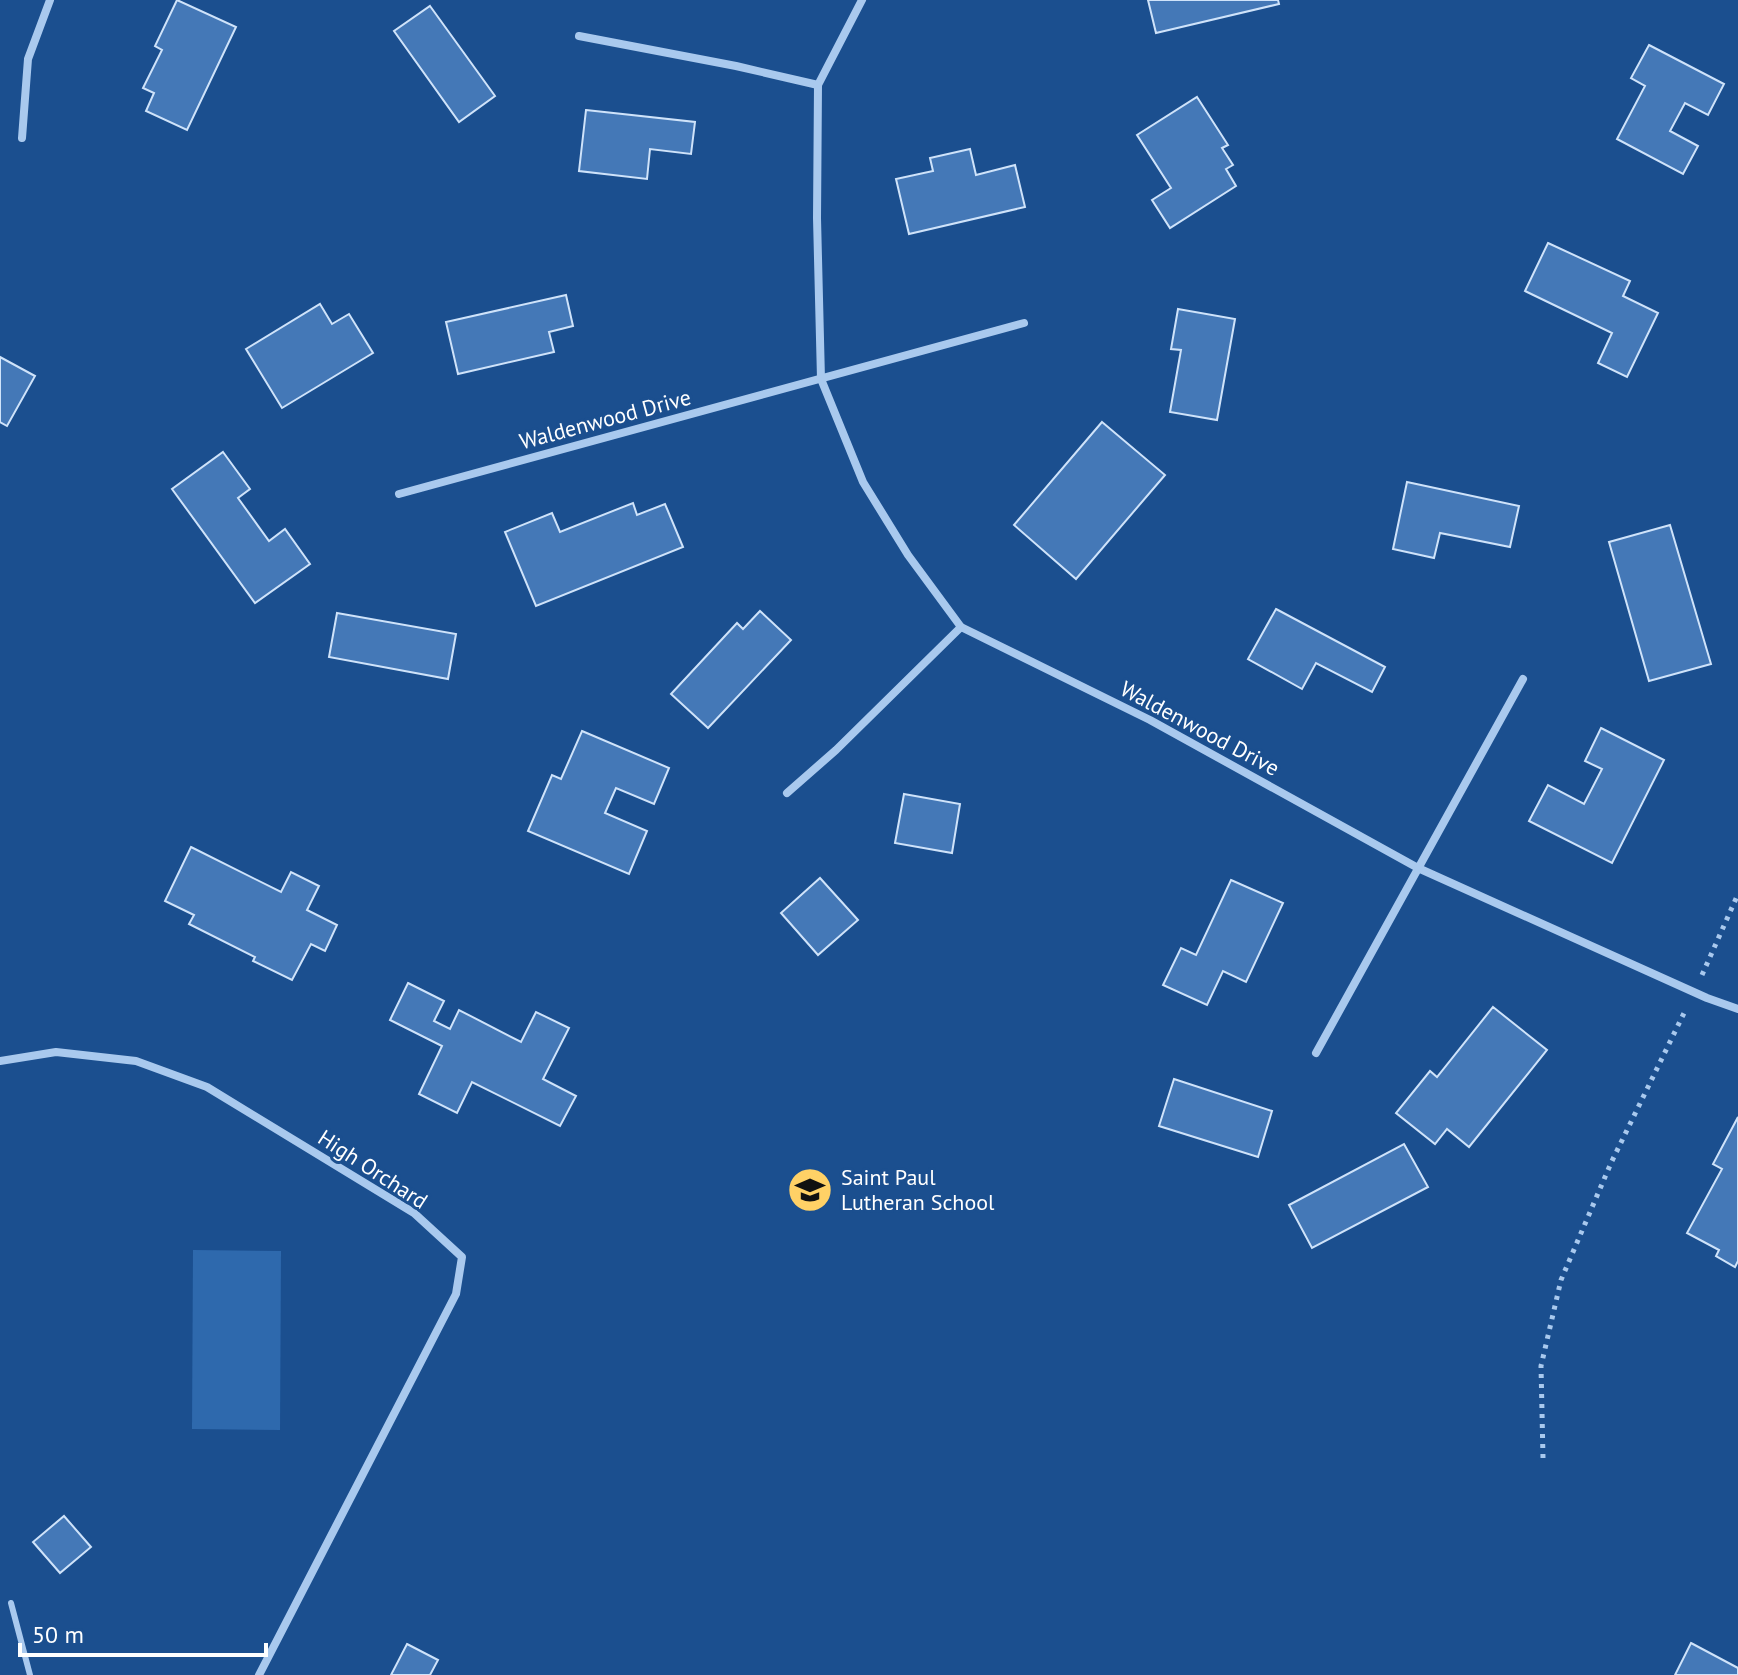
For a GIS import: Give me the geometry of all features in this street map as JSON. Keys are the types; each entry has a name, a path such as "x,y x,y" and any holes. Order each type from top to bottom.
{"street":[{"path":"22,138 28,59 50,0"},
{"name":"Waldenwood Drive","path":"862,0 818,85 821,379 863,482 908,555 961,627 1150,720 1418,868 1738,1009"},
{"path":"579,36 818,85"},
{"name":"Waldenwood Drive","path":"399,494 1024,323"},
{"path":"787,793 836,750 961,627"},
{"path":"1316,1053 1523,679"},
{"name":"High Orchard","path":"0,1061 56,1052 136,1061 207,1087 414,1213 462,1257 456,1294 259,1675"}],"lane":[{"path":"11,1603 30,1675"}],"path":[{"path":"1543,1458 1541,1366 1561,1280 1611,1163 1738,894"}],"shaded area":[{"path":"193,1250 281,1251 280,1430 192,1429"}],"building":[{"path":"177,0 236,27 187,130 146,111 154,93 143,88 162,50 155,46"},
{"path":"1148,0 1278,0 1279,4 1156,33"},
{"path":"430,6 495,96 459,122 394,31"},
{"path":"1649,45 1724,84 1708,115 1685,103 1670,131 1698,146 1683,174 1617,139 1645,86 1631,78"},
{"path":"1197,97 1228,145 1222,148 1233,165 1226,169 1236,186 1170,228 1152,200 1171,188 1137,135"},
{"path":"586,110 695,122 691,154 650,149 647,179 579,171"},
{"path":"970,149 976,175 1015,165 1025,207 909,234 896,179 933,171 930,158"},
{"path":"1548,243 1630,281 1623,296 1658,313 1627,377 1598,363 1612,333 1525,291"},
{"path":"566,295 573,326 549,332 554,352 458,374 446,322"},
{"path":"320,304 332,324 349,314 373,353 282,408 246,349"},
{"path":"1178,309 1235,319 1217,420 1170,412 1181,350 1171,349"},
{"path":"0,357 35,376 7,426 0,422"},
{"path":"1102,422 1165,475 1076,579 1014,525"},
{"path":"223,452 250,489 238,498 269,541 285,529 310,564 255,603 172,489"},
{"path":"1407,482 1519,506 1510,547 1440,533 1434,558 1393,549"},
{"path":"633,503 637,515 665,504 683,547 536,606 505,532 552,513 560,532"},
{"path":"1670,525 1711,664 1649,681 1609,542"},
{"path":"1276,609 1385,667 1372,692 1316,663 1302,689 1248,659"},
{"path":"760,611 791,640 708,728 671,694 737,623 743,629"},
{"path":"337,613 456,634 448,679 329,657"},
{"path":"1601,728 1664,760 1612,863 1529,821 1548,785 1584,804 1602,769 1585,761"},
{"path":"582,731 669,768 654,804 616,788 605,813 647,831 629,874 528,831 552,775 561,779"},
{"path":"904,794 960,804 952,853 895,843"},
{"path":"191,847 281,892 291,872 319,886 307,910 337,925 325,951 311,944 292,980 253,961 255,957 189,924 194,915 165,901"},
{"path":"820,878 858,920 818,955 781,913"},
{"path":"1231,880 1283,903 1246,982 1223,971 1207,1005 1163,985 1181,948 1196,955"},
{"path":"408,983 444,1001 434,1021 450,1029 459,1010 521,1042 536,1012 569,1028 543,1079 576,1096 560,1126 472,1082 457,1113 419,1094 442,1046 390,1020"},
{"path":"1493,1007 1547,1050 1469,1147 1447,1129 1435,1144 1396,1113 1430,1071 1437,1077"},
{"path":"1174,1079 1272,1111 1258,1157 1159,1126"},
{"path":"1738,1117 1738,1261 1735,1267 1716,1256 1719,1250 1687,1233 1722,1169 1713,1164"},
{"path":"1404,1144 1428,1187 1312,1248 1289,1205"},
{"path":"64,1516 91,1547 60,1573 33,1542"},
{"path":"1691,1643 1738,1668 1738,1675 1675,1675"},
{"path":"407,1644 438,1660 430,1675 391,1675"}],"place":[{"name":"Saint Paul Lutheran School","path":"810,1190"}]}
